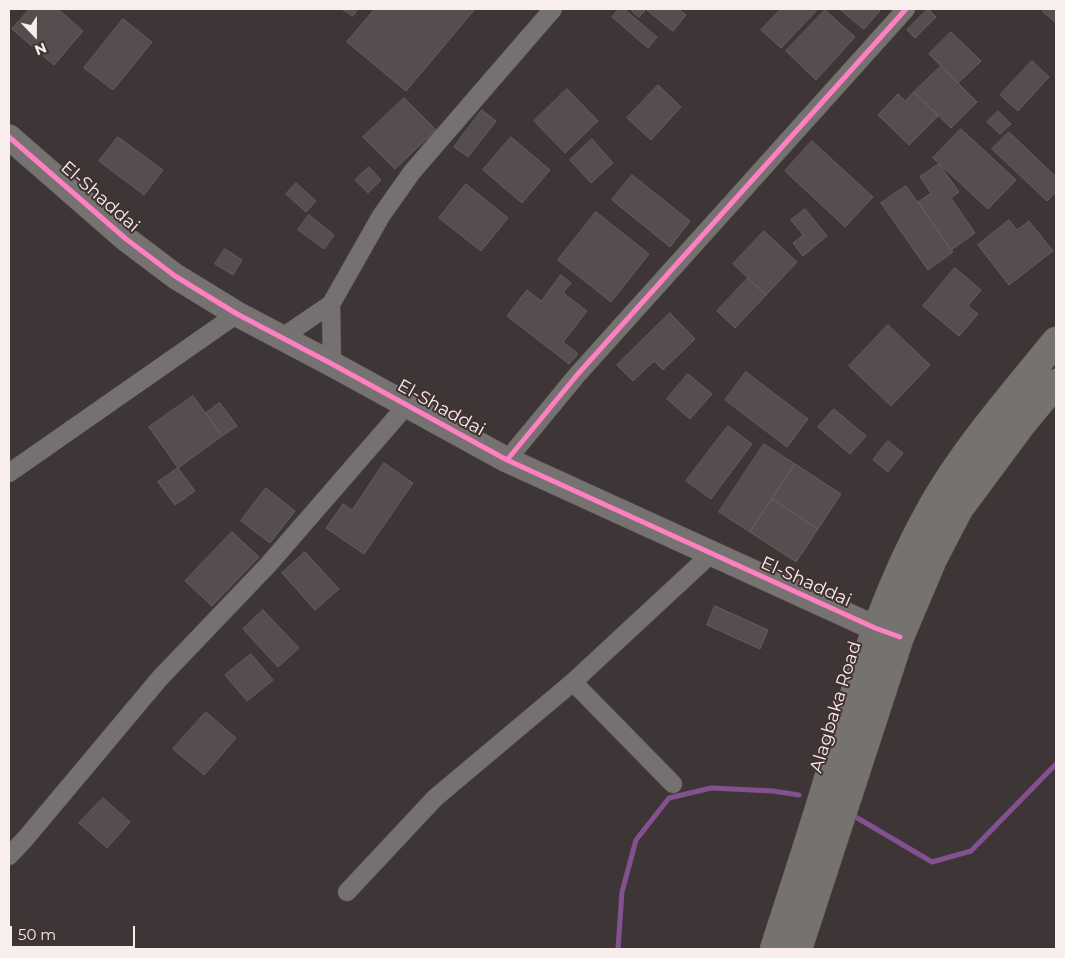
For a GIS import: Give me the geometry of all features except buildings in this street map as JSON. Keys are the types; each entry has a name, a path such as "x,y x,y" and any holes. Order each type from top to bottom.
{"main road":[{"name":"Alagbaka Road","path":"798,949 888,633 900,569 928,513 960,463 1005,403 1056,341"},
{"name":"Alagbaka Road","path":"774,949 888,633 934,559 960,509 1022,424 1056,383"}],"street":[{"path":"281,338 331,304 381,216 412,172 553,9"},
{"path":"507,460 577,375 906,9"},
{"name":"El-Shaddai","path":"9,137 126,238 175,276 237,314 507,460 888,633"},
{"path":"331,304 332,364"},
{"path":"9,473 237,314"},
{"path":"9,856 26,839 160,678 268,565 406,406"},
{"path":"348,892 435,798 573,682 711,554"},
{"path":"573,682 673,784"}],"waterway":[{"path":"854,816 932,862 971,851 1056,764"},
{"path":"618,949 622,892 636,840 669,798 711,788 773,791 799,795"}],"cycle path":[{"path":"507,460 577,375 906,9"},
{"path":"9,137 126,239 175,276 237,314 507,460 875,628 900,637"}]}
